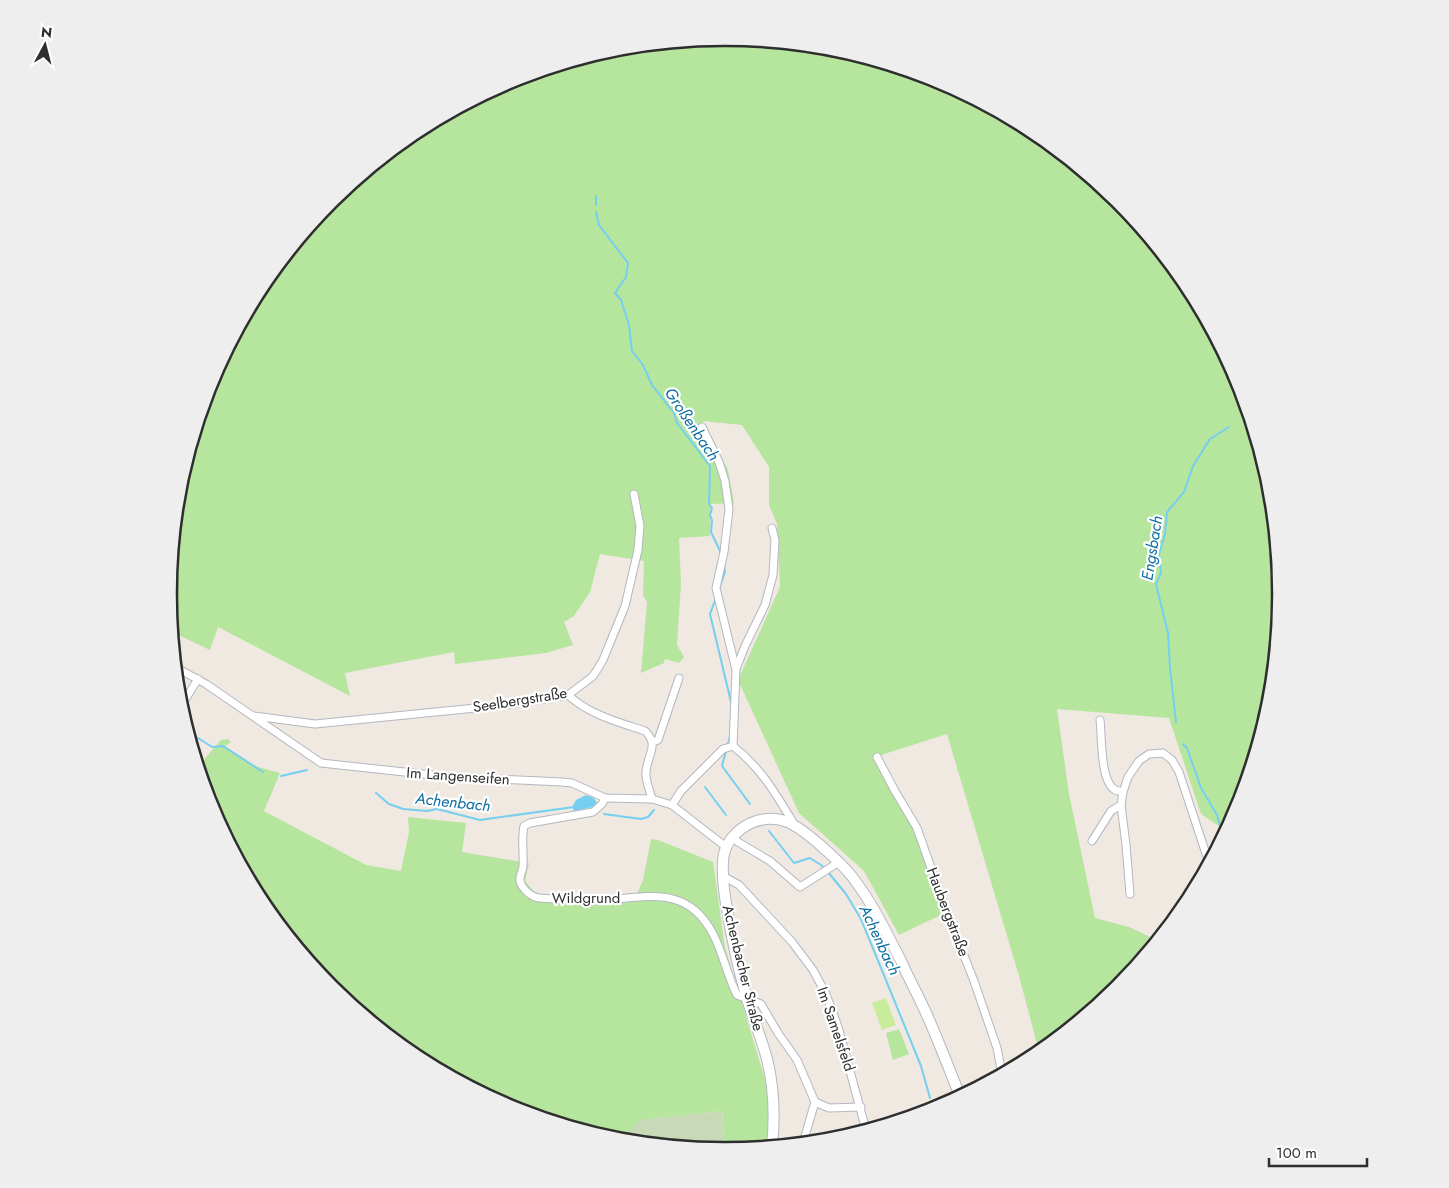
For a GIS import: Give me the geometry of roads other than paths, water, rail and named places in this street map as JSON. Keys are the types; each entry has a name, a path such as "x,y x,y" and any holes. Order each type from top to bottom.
{"main road":[{"name":"Achenbacher Straße","path":"773,1140 773,1093 767,1060 747,1000 731,931 723,876 723,860 726,847 733,837 749,824 759,821 769,819 795,824 839,862 856,882 884,926 928,1016 957,1089"}],"street":[{"path":"702,427 719,462 728,492 729,508 724,552 716,588 736,670 733,746"},
{"name":"Seelbergstraße","path":"251,715 315,724 506,705 568,695 592,677 597,670 603,660 624,606 638,550 640,526 634,494"},
{"path":"736,670 745,646 765,605 773,575 775,540 772,528"},
{"name":"Im Langenseifen","path":"182,671 198,679 321,763 451,778 562,782 572,784 605,798 652,799 672,805 726,847"},
{"path":"653,742 658,740 679,678"},
{"path":"186,698 198,679"},
{"path":"568,695 600,716 645,731 650,736 653,742 646,773 652,799"},
{"path":"1100,720 1102,756 1107,779 1114,789 1122,792"},
{"path":"672,805 681,791 723,749 733,746"},
{"path":"733,746 765,777 795,824"},
{"path":"1130,894 1121,805 1122,792 1128,777 1139,761 1149,754 1163,753 1172,760 1179,772 1206,854"},
{"name":"Haubergstraße","path":"878,757 917,828 974,981 997,1048 1001,1066"},
{"name":"Wildgrund","path":"605,798 602,804 593,812 530,823 524,826 522,833 523,866 520,876 520,882 524,889 533,897 539,898 592,901 656,896 681,901 701,917 713,934 737,995 747,1000"},
{"path":"1092,841 1111,811 1121,805"},
{"path":"733,837 770,861 800,887 839,862"},
{"name":"Im Samelsfeld","path":"723,876 739,885 792,942 814,970 826,994 838,1027 865,1123"},
{"path":"747,1000 761,1004 797,1060 815,1102 805,1135"},
{"path":"815,1102 830,1108 861,1107"}],"water":[{"path":"586,795 594,798 597,803 593,807 574,811 572,807 576,800"}],"waterway":[{"name":"Großenbach","path":"596,196 596,205"},
{"name":"Großenbach","path":"596,212 599,225 628,263 626,277 615,293 621,300 629,325 632,351 643,365 652,385 674,413 677,423 710,466 709,504 712,508 710,515 712,520 711,532 721,553"},
{"name":"Engsbach","path":"1176,722 1168,633 1156,584 1161,573 1159,554 1165,534 1167,512 1184,492 1193,466 1210,439 1229,427"},
{"name":"Großenbach","path":"719,589 725,572 724,565"},
{"name":"Großenbach","path":"716,598 710,614 731,702"},
{"name":"Großenbach","path":"728,744 731,732"},
{"name":"Achenbach","path":"198,738 212,747 223,746 263,772"},
{"path":"1183,744 1187,748 1201,788 1217,815 1220,827"},
{"name":"Großenbach","path":"726,751 722,766 750,804"},
{"name":"Achenbach","path":"281,776 307,770"},
{"name":"Achenbach","path":"705,787 726,815"},
{"name":"Achenbach","path":"376,793 389,804 403,809 427,811 437,809 480,820 574,807"},
{"name":"Achenbach","path":"604,814 641,819 648,817 654,810"},
{"name":"Achenbach","path":"769,831 794,863 810,858 825,869"},
{"name":"Achenbach","path":"828,872 846,894 861,919 921,1066 930,1098"}]}
